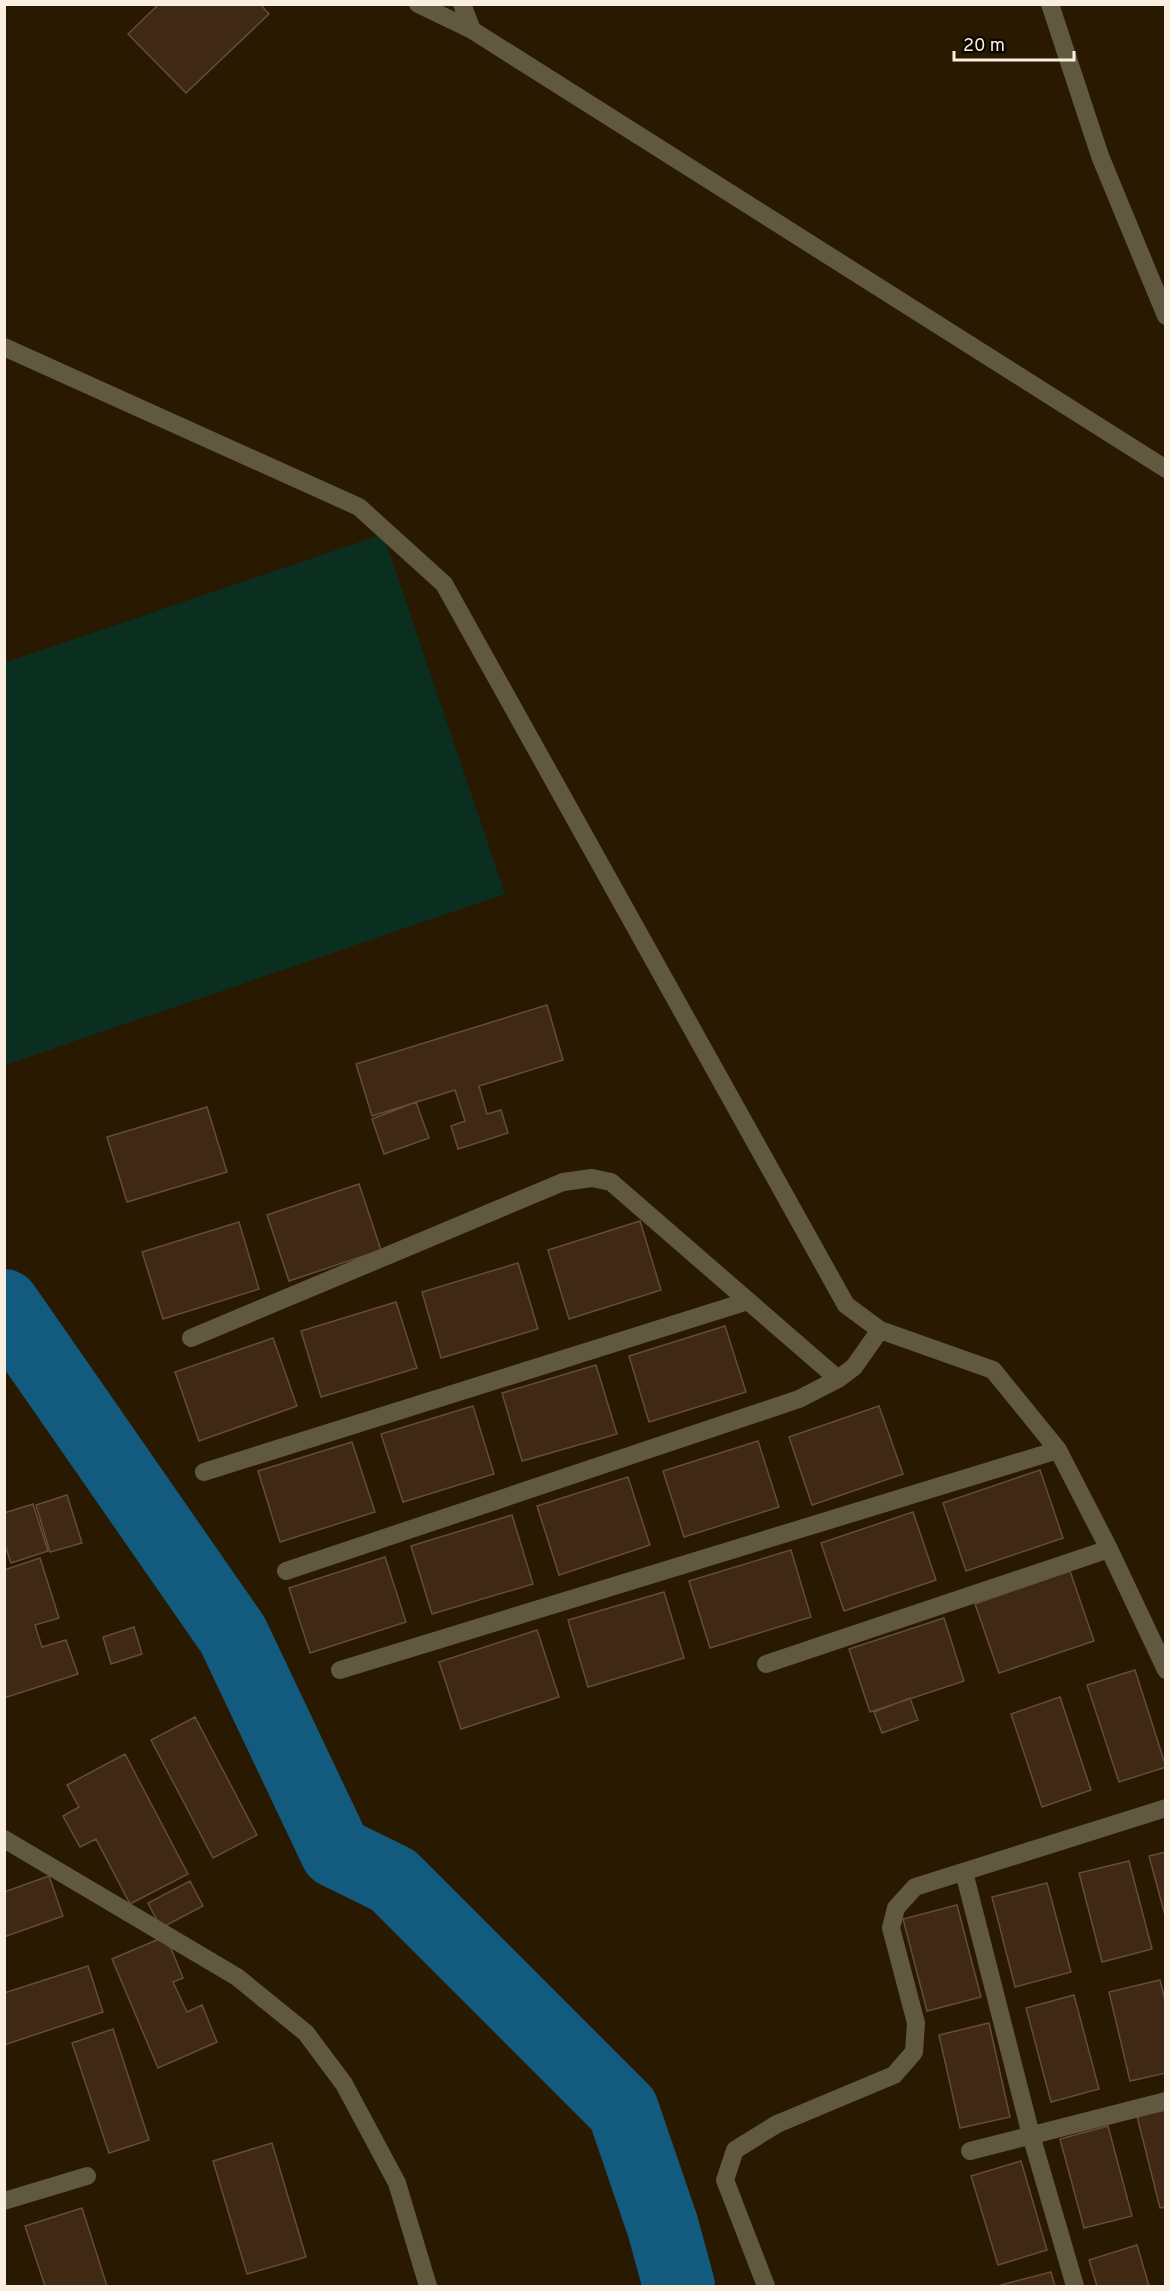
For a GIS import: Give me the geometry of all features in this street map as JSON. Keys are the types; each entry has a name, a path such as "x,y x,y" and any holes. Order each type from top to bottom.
{"street":[{"path":"418,4 472,30 1166,469"},
{"path":"462,4 472,30"},
{"path":"1050,4 1100,156 1166,316"},
{"path":"4,347 359,507 444,584 846,1305 880,1330 993,1370 1058,1449 1109,1549 1166,1670"},
{"path":"191,1338 563,1182 592,1178 611,1182 838,1379"},
{"path":"204,1472 748,1301"},
{"path":"286,1571 799,1399 838,1379 854,1367 880,1330"},
{"path":"340,1670 1058,1449"},
{"path":"766,1664 1109,1549"},
{"path":"765,2286 725,2180 735,2150 777,2124 894,2075 914,2052 916,2023 891,1928 896,1908 915,1887 1166,1808"},
{"path":"4,1839 237,1977 306,2033 344,2084 397,2183 428,2286"},
{"path":"964,1872 1031,2136 1075,2286"},
{"path":"970,2151 1166,2101"},
{"path":"4,2201 87,2176"}],"green space":[{"path":"383,534 505,894 5,1065 4,663"}],"building":[{"path":"159,4 260,4 269,14 186,93 128,34"},
{"path":"547,1005 563,1060 479,1086 487,1114 501,1110 508,1133 458,1149 451,1126 465,1121 455,1090 372,1116 356,1064"},
{"path":"416,1102 429,1138 384,1154 372,1119"},
{"path":"207,1107 227,1172 127,1202 107,1137"},
{"path":"359,1184 381,1250 289,1281 267,1215"},
{"path":"640,1221 661,1290 569,1319 548,1250"},
{"path":"239,1222 259,1289 163,1319 142,1252"},
{"path":"518,1263 538,1329 441,1358 422,1292"},
{"path":"396,1302 417,1368 321,1397 301,1331"},
{"path":"725,1326 746,1392 649,1422 629,1356"},
{"path":"273,1338 297,1406 199,1441 175,1372"},
{"path":"596,1365 617,1434 522,1461 502,1393"},
{"path":"473,1406 494,1474 403,1502 381,1434"},
{"path":"879,1406 903,1474 812,1505 789,1437"},
{"path":"758,1441 779,1507 684,1537 663,1471"},
{"path":"352,1442 375,1512 280,1542 258,1471"},
{"path":"1040,1470 1063,1538 966,1571 943,1503"},
{"path":"628,1477 650,1545 559,1575 537,1506"},
{"path":"67,1495 82,1543 50,1552 36,1505"},
{"path":"33,1504 48,1551 11,1563 4,1542 4,1513"},
{"path":"913,1512 936,1580 844,1611 821,1543"},
{"path":"512,1515 533,1584 432,1614 411,1546"},
{"path":"791,1550 811,1617 710,1648 689,1581"},
{"path":"385,1557 406,1622 310,1653 289,1588"},
{"path":"40,1558 59,1618 35,1625 42,1647 66,1640 78,1674 4,1698 4,1570"},
{"path":"1070,1571 1094,1641 999,1673 975,1604"},
{"path":"664,1592 684,1658 588,1687 568,1620"},
{"path":"944,1618 964,1681 870,1712 849,1649"},
{"path":"134,1627 142,1654 111,1664 103,1637"},
{"path":"537,1630 559,1697 461,1729 439,1662"},
{"path":"1135,1670 1166,1767 1119,1782 1087,1685"},
{"path":"1060,1697 1091,1790 1042,1807 1011,1714"},
{"path":"910,1698 918,1720 882,1733 874,1712"},
{"path":"195,1717 257,1835 213,1858 151,1740"},
{"path":"125,1754 188,1874 130,1904 96,1839 80,1847 63,1816 79,1807 67,1785"},
{"path":"1166,1852 1166,1919 1149,1856"},
{"path":"1129,1861 1152,1949 1102,1962 1079,1873"},
{"path":"49,1876 63,1916 4,1937 4,1892"},
{"path":"190,1881 203,1906 161,1928 148,1903"},
{"path":"1047,1883 1071,1972 1015,1987 992,1897"},
{"path":"957,1905 981,1997 927,2011 903,1919"},
{"path":"166,1936 183,1978 173,1982 187,2012 202,2005 217,2042 158,2068 112,1959"},
{"path":"88,1966 103,2012 4,2045 4,1993"},
{"path":"1160,1980 1166,2004 1166,2073 1130,2081 1109,1992"},
{"path":"1074,1995 1099,2089 1051,2102 1026,2008"},
{"path":"989,2023 1010,2117 960,2128 939,2035"},
{"path":"113,2029 149,2140 109,2153 72,2043"},
{"path":"1166,2110 1166,2207 1160,2208 1137,2116"},
{"path":"1108,2126 1132,2216 1084,2228 1060,2139"},
{"path":"272,2143 306,2257 247,2274 213,2161"},
{"path":"1021,2161 1047,2250 998,2265 971,2176"},
{"path":"82,2208 107,2286 45,2286 25,2226"},
{"path":"1137,2245 1149,2286 1097,2286 1089,2260"},
{"path":"1051,2272 1055,2286 1001,2285"}],"waterway":[{"path":"4,1305 233,1635 336,1852 393,1880 623,2110 663,2227 679,2286"}]}
